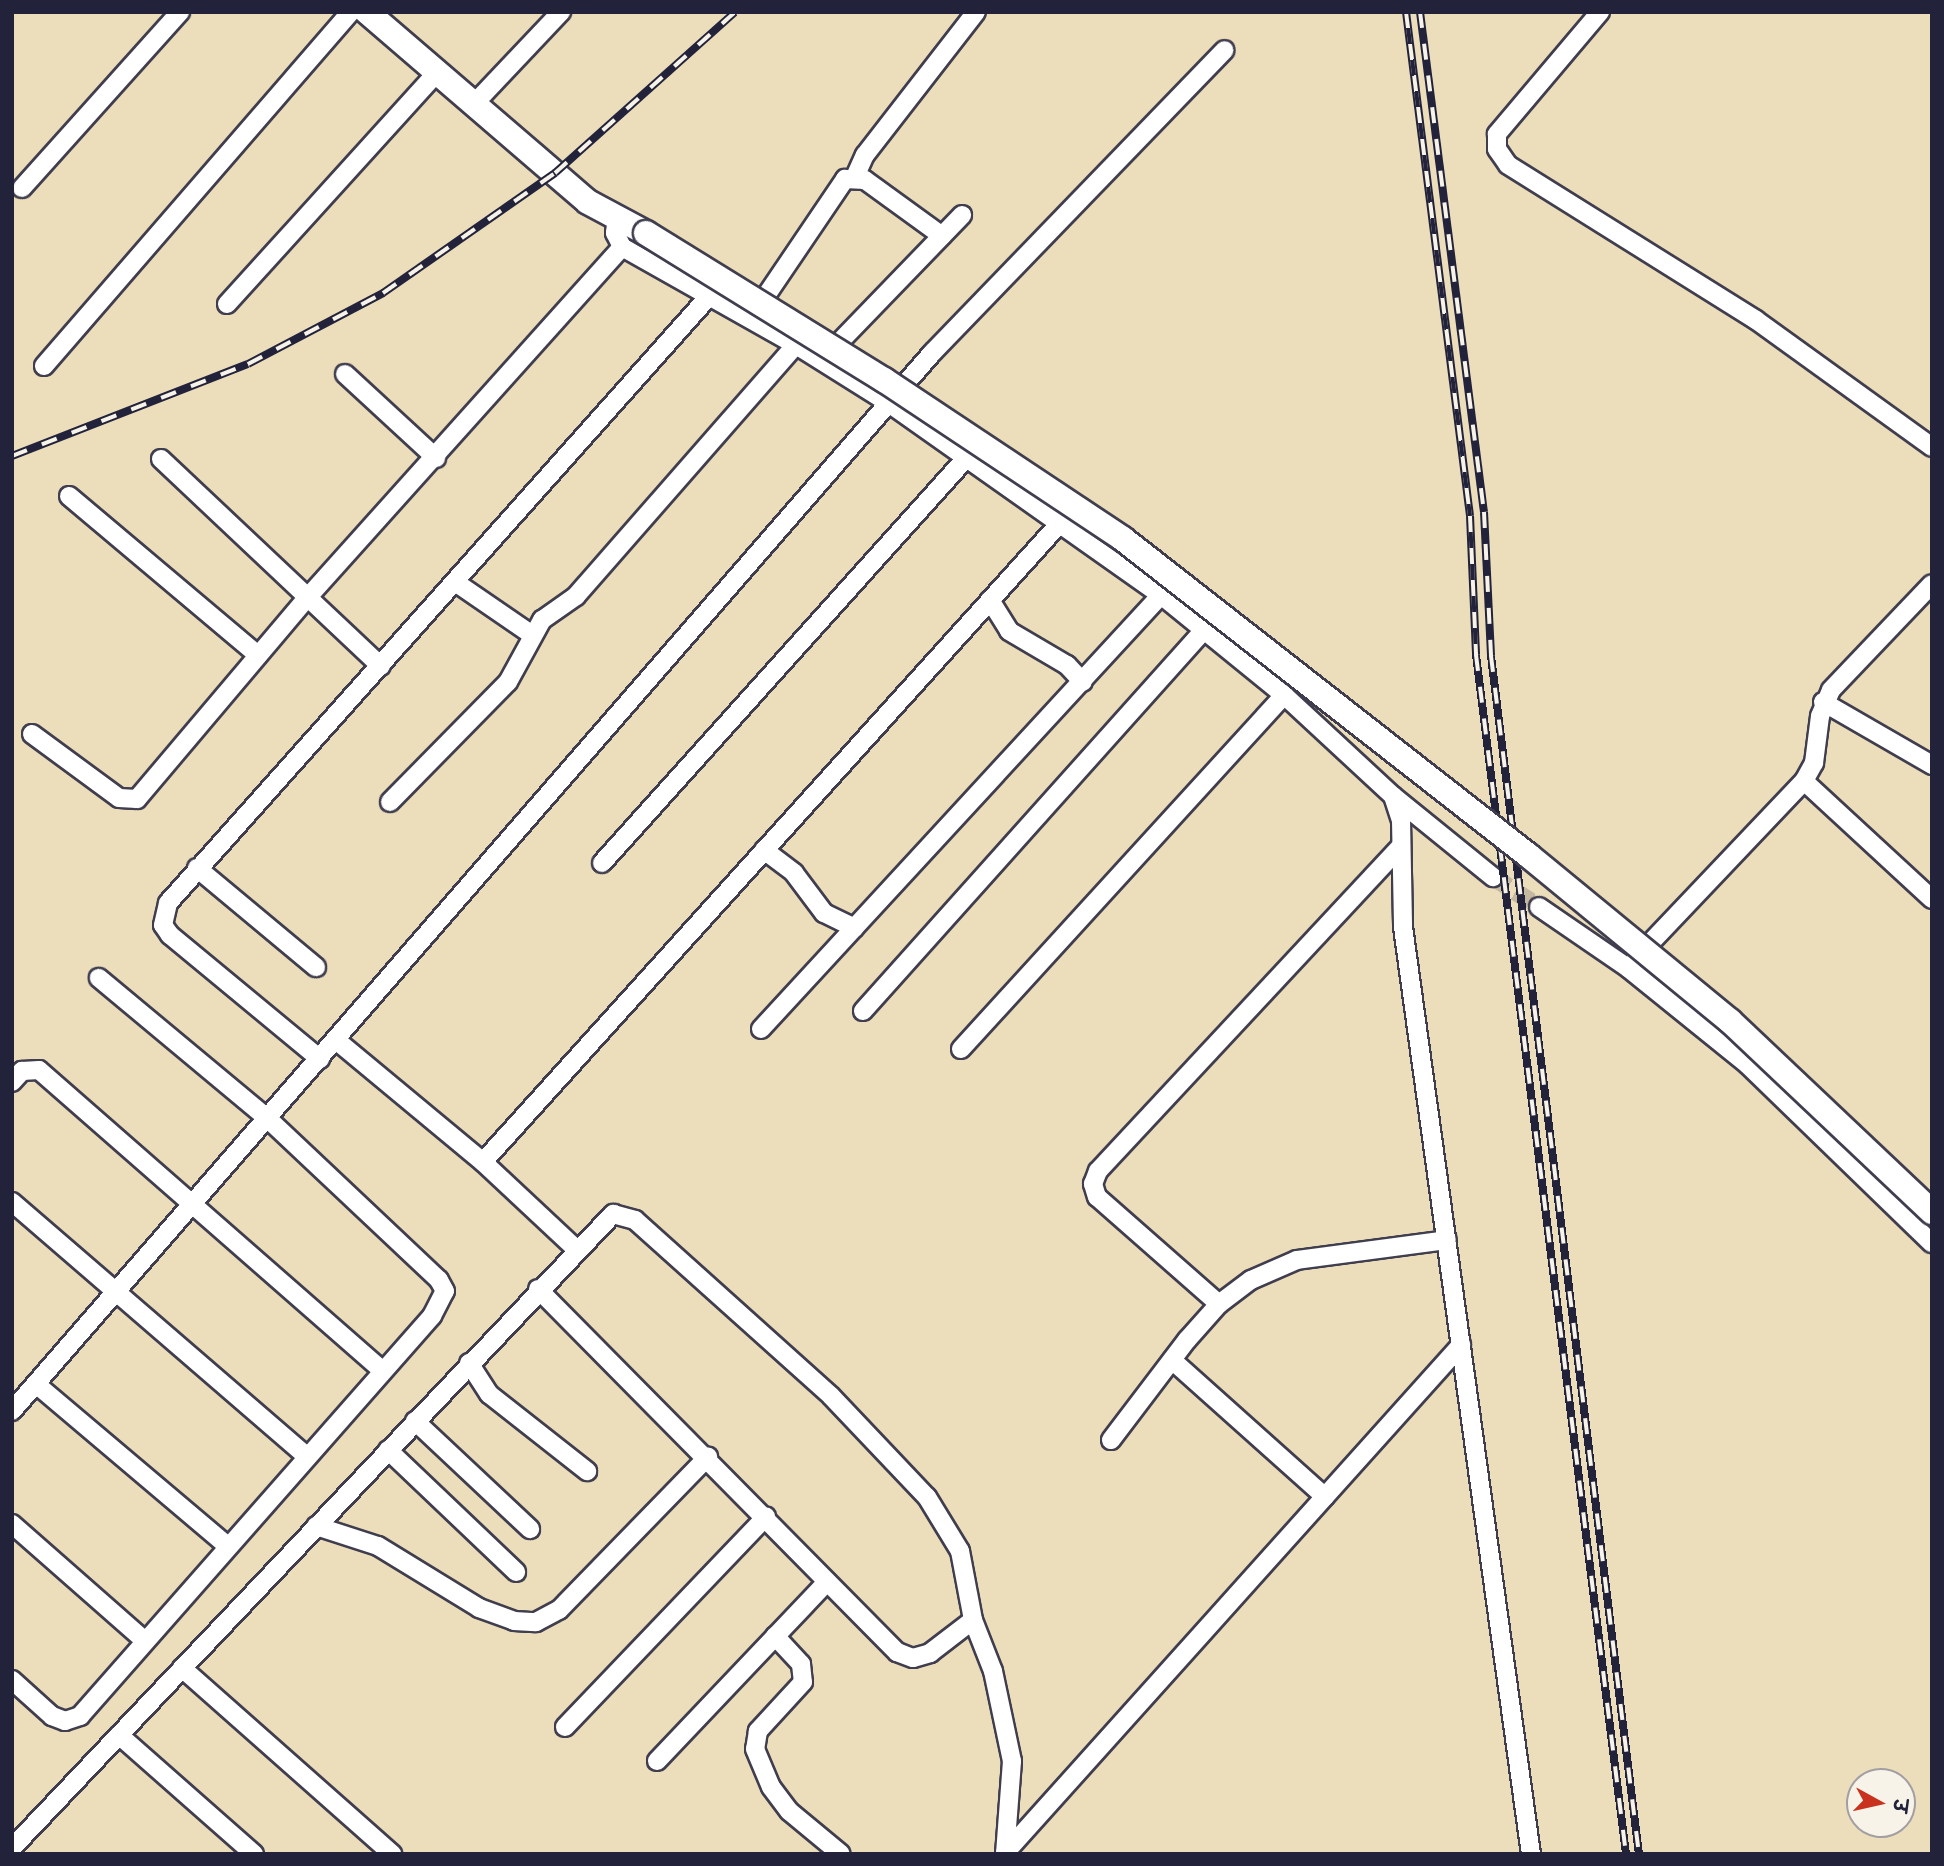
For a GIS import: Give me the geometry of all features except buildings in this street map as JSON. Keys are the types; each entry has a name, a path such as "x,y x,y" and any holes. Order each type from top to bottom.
{"main road":[{"path":"375,15 588,202 646,233 884,380 1123,540 1530,856 1730,1021 1932,1212"}],"street":[{"path":"22,188 180,12"},
{"path":"44,366 351,12"},
{"path":"474,104 561,12"},
{"path":"750,318 836,187 855,177 865,155 976,12"},
{"path":"1600,12 1497,134 1497,149 1508,165 1756,320 1932,447"},
{"path":"12,1411 932,353 1224,50"},
{"path":"227,304 437,72"},
{"path":"855,177 865,180 942,236"},
{"path":"822,361 961,215"},
{"path":"617,218 615,233 622,247 750,318 890,404 1161,595 1284,695 1393,796 1493,877"},
{"path":"32,734 120,798 132,802 308,597 436,458 622,247"},
{"path":"320,1059 170,935 163,925 168,903 710,295"},
{"path":"390,802 508,682 531,634 576,596 796,345"},
{"path":"345,374 436,458"},
{"path":"602,863 967,457"},
{"path":"160,459 381,666"},
{"path":"69,496 258,655"},
{"path":"483,1162 1060,523"},
{"path":"455,582 531,634"},
{"path":"1628,968 1804,781 1818,750 1823,702 1932,584"},
{"path":"761,1029 1161,595"},
{"path":"990,600 1009,631 1067,665 1083,682"},
{"path":"863,1011 1204,630"},
{"path":"961,1049 1284,695"},
{"path":"1823,702 1932,765"},
{"path":"1804,781 1932,899"},
{"path":"1393,796 1401,820 1403,927 1531,1854"},
{"path":"1219,1304 1097,1197 1093,1184 1098,1171 1401,846"},
{"path":"764,850 794,873 824,913 855,928"},
{"path":"197,868 316,967"},
{"path":"1539,907 1628,968 1748,1065 1932,1243"},
{"path":"12,1680 52,1716 65,1721 80,1716 441,1305 445,1291 439,1280 267,1118 99,978"},
{"path":"336,1040 483,1162 576,1249"},
{"path":"12,1082 22,1071 39,1070 191,1207 383,1371"},
{"path":"12,1202 306,1456"},
{"path":"12,1848 538,1289 613,1214 635,1220 831,1396 927,1497 960,1551 973,1620 993,1671 1012,1761 1005,1854"},
{"path":"1111,1440 1219,1304 1251,1280 1297,1261 1447,1240"},
{"path":"538,1289 708,1457 897,1652 913,1658 930,1653 973,1620"},
{"path":"1005,1854 1461,1345"},
{"path":"1172,1360 1325,1497"},
{"path":"469,1363 489,1394 587,1471"},
{"path":"36,1384 228,1546"},
{"path":"415,1421 530,1529"},
{"path":"388,1450 516,1572"},
{"path":"316,1526 378,1546 479,1608 514,1621 536,1622 559,1610 708,1457"},
{"path":"565,1727 766,1517"},
{"path":"12,1524 144,1640"},
{"path":"657,1761 827,1581"},
{"path":"775,1636 801,1664 803,1682 758,1731 755,1749 771,1787 789,1811 841,1854"},
{"path":"182,1668 392,1854"},
{"path":"119,1735 254,1854"}],"tunnel":[{"path":"1493,877 1539,907"}],"railway":[{"path":"12,456 248,364 383,293 555,173 735,12"},
{"path":"1406,12 1470,516 1476,655 1626,1854"},
{"path":"1420,12 1484,512 1491,656 1639,1854"}]}
